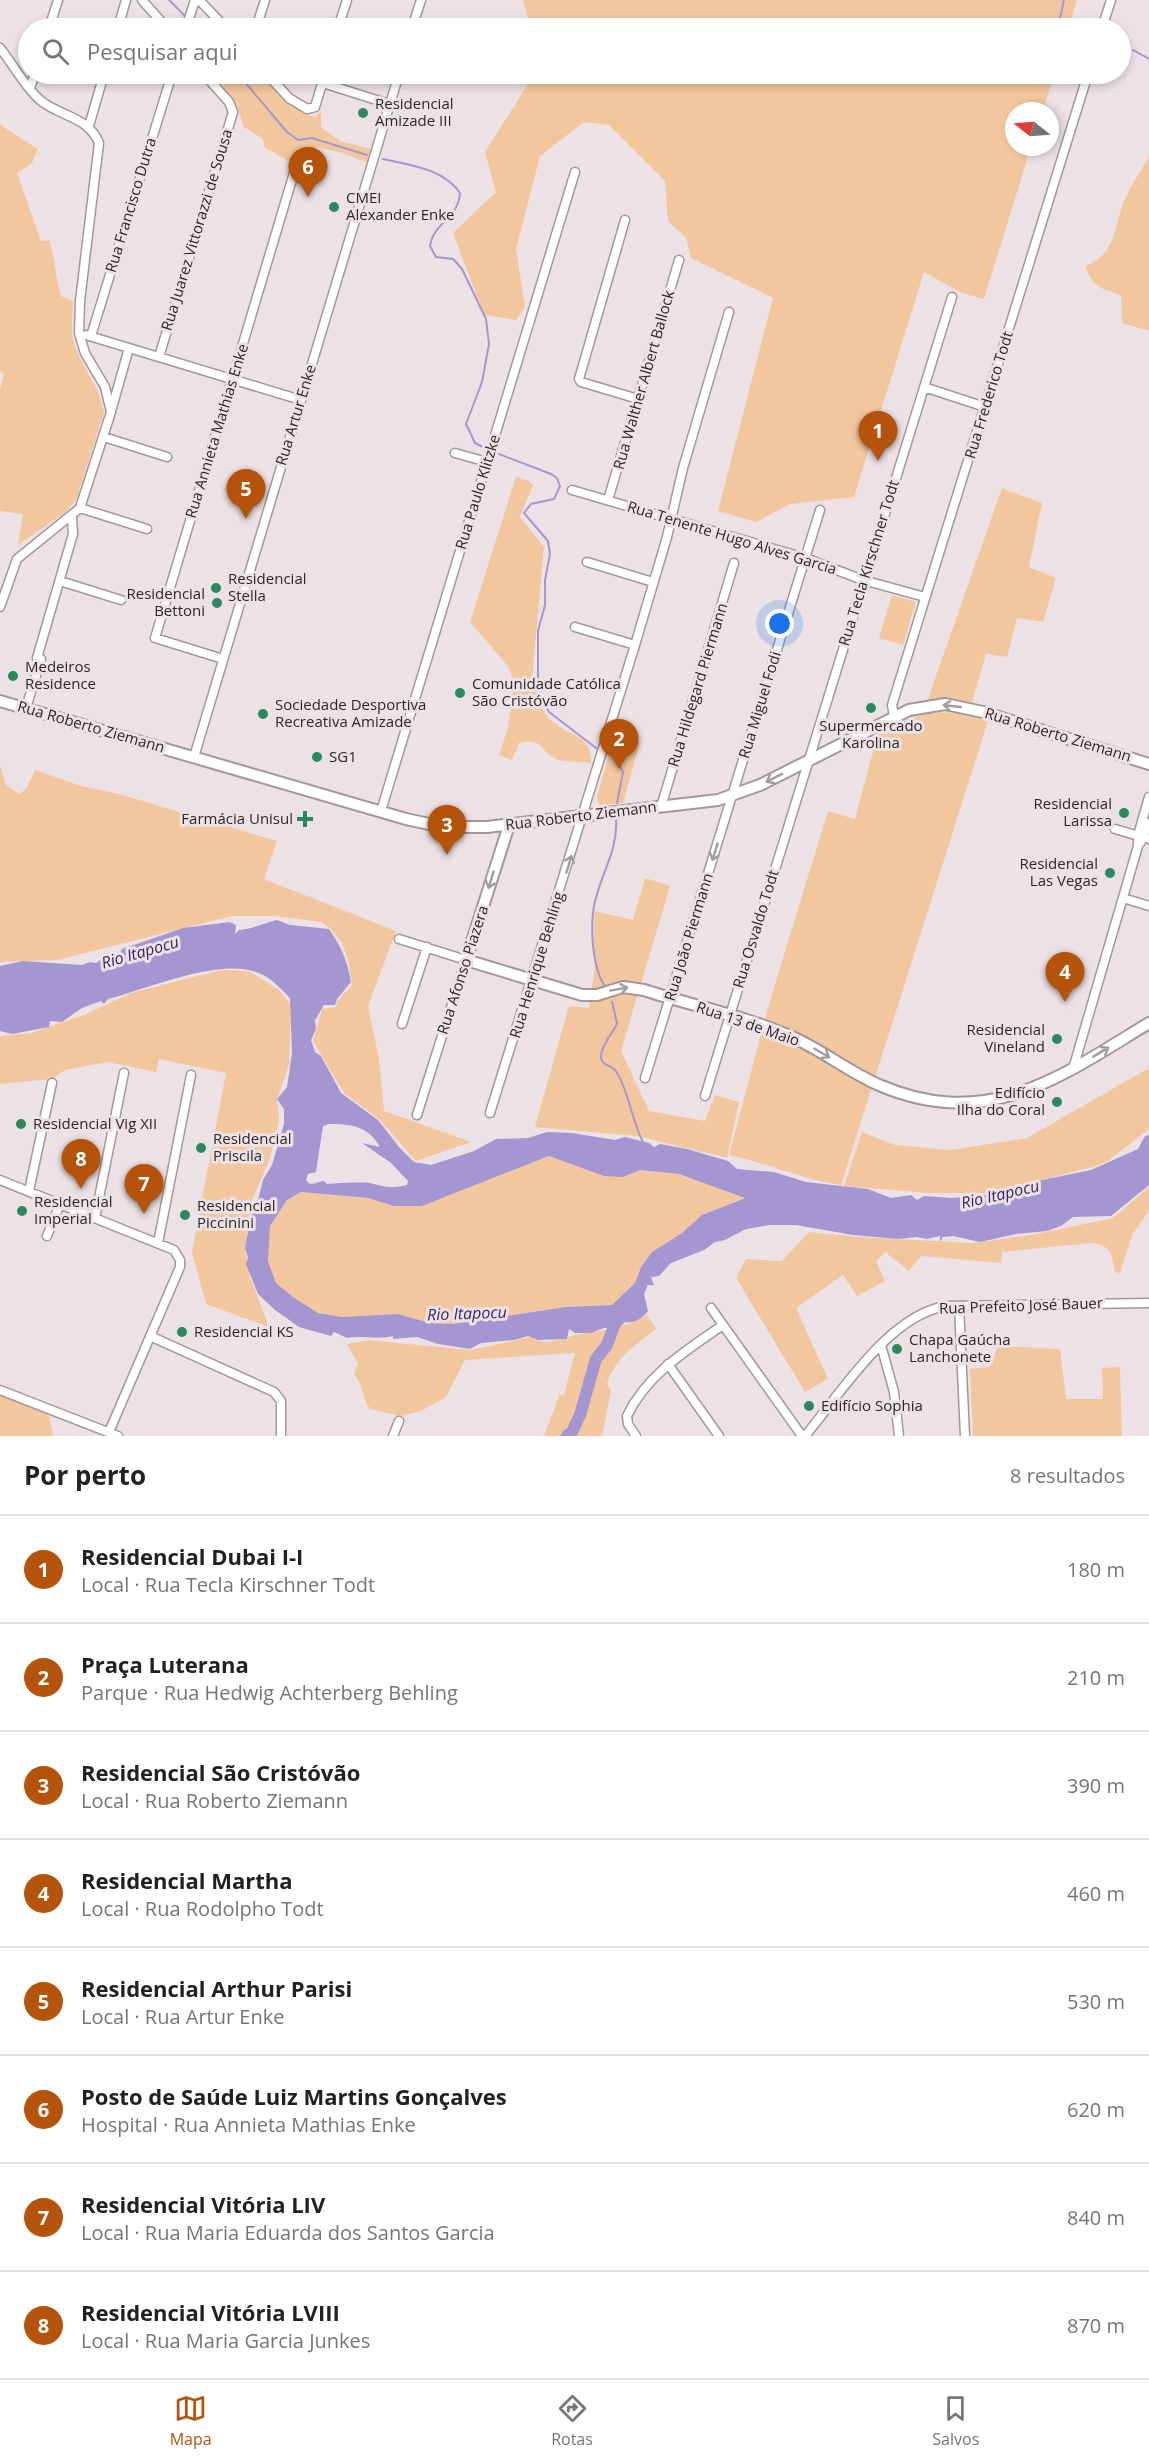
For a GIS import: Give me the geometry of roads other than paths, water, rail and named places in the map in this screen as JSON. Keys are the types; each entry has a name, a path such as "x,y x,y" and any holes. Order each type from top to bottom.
{"main road":[{"name":"Rua Roberto Ziemann","path":"0,701 443,827 509,825 732,796 807,761 894,716 928,706 958,706 1149,764"},
{"name":"Rua Afonso Piazera","path":"466,960 509,825"},
{"name":"Rua 13 de Maio","path":"466,960 582,995 597,995 628,988 670,998 790,1036 879,1085 929,1100 960,1102 1005,1097 1040,1087 1149,1023"}],"street":[{"path":"52,18 58,0"},
{"path":"121,18 126,0"},
{"path":"142,0 158,18"},
{"path":"189,18 195,0"},
{"path":"199,0 216,18"},
{"path":"259,18 265,0"},
{"path":"341,18 347,0"},
{"path":"415,18 421,0"},
{"path":"1105,18 1111,0"},
{"path":"0,48 18,72"},
{"path":"27,84 49,106 88,126 95,134 99,151 80,302 80,333 81,345 105,387 111,412"},
{"path":"30,88 31,84"},
{"path":"88,126 101,84"},
{"name":"Rua Francisco Dutra","path":"91,336 169,84"},
{"name":"Rua Juarez Vittorazzi de Sousa","path":"159,357 232,112 229,102 213,84"},
{"path":"276,84 296,105 313,109 323,84"},
{"path":"326,84 389,104"},
{"name":"Rua Artur Enke","path":"194,757 396,84"},
{"name":"Rua Frederico Todt","path":"894,716 892,705 1085,84"},
{"name":"Rua Annieta Mathias Enke","path":"223,659 155,638 300,156"},
{"name":"Rua Paulo Klitzke","path":"381,811 575,172"},
{"path":"625,220 579,379 581,382 638,399"},
{"name":"Rua Walther Albert Ballock","path":"608,500 679,260"},
{"name":"Rua Tecla Kirschner Todt","path":"807,761 952,297"},
{"name":"Rua Henrique Behling","path":"490,1113 584,816 729,312"},
{"path":"80,333 301,400"},
{"path":"0,607 17,559 72,517 80,508 104,437 129,348"},
{"path":"924,387 985,407"},
{"path":"104,437 167,457"},
{"path":"455,453 487,462"},
{"name":"Rua Tenente Hugo Alves Garcia","path":"572,490 805,558 863,580 926,597"},
{"path":"80,508 147,529"},
{"name":"Rua Miguel Fodi","path":"732,796 820,510"},
{"path":"26,708 40,659 37,658 73,534 72,517"},
{"path":"587,562 653,582"},
{"name":"Rua Hildegard Piermann","path":"661,807 734,562"},
{"path":"60,581 121,600"},
{"path":"575,627 635,645"},
{"name":"Rua Osvaldo Todt","path":"705,1096 807,761"},
{"name":"Rua João Piermann","path":"645,1078 732,796"},
{"path":"1144,837 1149,797"},
{"path":"1073,1069 1138,846 1149,823"},
{"path":"1115,829 1144,837"},
{"path":"1123,898 1149,906"},
{"name":"Rua 13 de Maio","path":"399,939 466,960"},
{"path":"404,1025 429,948"},
{"name":"Rua Afonso Piazera","path":"417,1114 466,960"},
{"path":"95,1218 124,1073"},
{"path":"158,1243 191,1075"},
{"path":"29,1191 52,1083"},
{"path":"0,1180 174,1250 180,1260 180,1267 108,1432"},
{"path":"47,1236 60,1204"},
{"name":"Rua Prefeito José Bauer","path":"803,1436 881,1345 912,1317 937,1308 959,1306 1149,1303"},
{"path":"959,1306 965,1436"},
{"path":"711,1308 803,1436"},
{"path":"636,1436 627,1420 647,1387 668,1364 723,1324"},
{"path":"150,1336 274,1392 281,1401 281,1436"},
{"path":"881,1345 894,1392 899,1436"},
{"path":"668,1364 719,1436"},
{"path":"0,1390 118,1436"},
{"path":"393,1436 399,1421"}],"water":[{"name":"Rio Itapocu","path":"277,920 290,925 329,929 337,942 346,961 351,982 335,1005 324,1005 315,1020 316,1029 311,1040 315,1052 321,1056 341,1093 378,1120 414,1162 431,1165 474,1151 496,1139 528,1138 547,1132 572,1133 615,1140 625,1137 649,1143 654,1147 660,1144 687,1149 728,1161 737,1169 774,1172 806,1182 868,1189 891,1198 911,1195 917,1200 924,1196 951,1198 997,1194 1042,1180 1091,1170 1138,1149 1145,1136 1149,1135 1149,1185 1111,1216 1073,1217 1061,1226 1047,1231 1016,1234 980,1242 953,1236 943,1237 940,1242 940,1236 927,1239 916,1237 898,1239 853,1235 796,1225 770,1225 746,1229 671,1263 659,1276 651,1277 654,1285 648,1285 644,1294 648,1311 641,1318 625,1322 619,1328 604,1328 591,1333 575,1333 569,1329 567,1339 538,1340 528,1336 514,1340 481,1343 470,1349 438,1344 417,1337 347,1338 334,1332 331,1336 299,1327 275,1310 258,1294 246,1264 248,1258 245,1248 251,1216 256,1208 263,1180 272,1165 284,1124 284,1109 277,1099 287,1087 292,1053 290,998 274,982 263,975 247,970 229,968 208,971 164,981 108,999 104,1004 101,1001 82,1008 62,1022 50,1021 49,1027 12,1034 0,1031 0,966 23,961 82,965 90,962 96,963 106,956 119,955 122,949 183,928 230,922 236,925 235,934 239,930","holes":["329,1124 352,1126 365,1130 380,1147 362,1143 391,1163 408,1181 407,1185 392,1187 367,1183 327,1184 324,1181 312,1184 308,1182 306,1180 308,1174 316,1172 323,1126","549,1156 604,1176 623,1177 640,1170 679,1174 745,1198 702,1215 682,1233 652,1252 641,1267 635,1283 612,1305 565,1307 453,1324 430,1323 398,1314 342,1317 318,1313 276,1283 268,1261 270,1226 287,1200 301,1192 368,1198 394,1206 422,1206"]}],"waterway":[{"path":"169,0 185,16"},
{"path":"1060,18 1064,0"},
{"path":"1133,50 1149,59"},
{"path":"246,84 287,132 298,140 312,138 367,155"},
{"path":"383,159 436,173 445,178 460,193 455,209 436,231 430,246 436,257 453,259 462,269 486,319 489,344 482,382 466,424 475,443 483,447"},
{"path":"499,454 551,474 557,478 560,486 554,499 531,504 524,513 548,541 550,554 545,580 545,605 538,631 538,691 549,712 596,748"},
{"path":"614,756 623,772 617,803"},
{"path":"604,985 596,965 592,928 594,904 613,848 616,818"},
{"path":"612,1002 617,1023 603,1047 601,1060 614,1069 621,1079 643,1142"},
{"path":"567,1436 572,1432 580,1415 596,1359 607,1345 617,1318"}],"place":[{"name":"Residencial Amizade III","path":"363,113"},
{"name":"Posto de Saúde Luiz Martins Gonçalves","path":"308,197"},
{"name":"CMEI Alexander Enke","path":"334,207"},
{"name":"Residencial Dubai I-I","path":"878,461"},
{"name":"Residencial Arthur Parisi","path":"246,519"},
{"name":"Residencial Stella","path":"216,588"},
{"name":"Residencial Bettoni","path":"217,603"},
{"name":"Medeiros Residence","path":"13,676"},
{"name":"Comunidade Católica São Cristóvão","path":"460,693"},
{"name":"Supermercado Karolina","path":"871,708"},
{"name":"Sociedade Desportiva Recreativa Amizade","path":"263,714"},
{"name":"SG1","path":"317,757"},
{"name":"Praça Luterana","path":"619,769"},
{"name":"Residencial Larissa","path":"1124,813"},
{"name":"Farmácia Unisul","path":"305,819"},
{"name":"Residencial São Cristóvão","path":"447,855"},
{"name":"Residencial Las Vegas","path":"1110,873"},
{"name":"Residencial Martha","path":"1065,1002"},
{"name":"Residencial Vineland","path":"1057,1039"},
{"name":"Edifício Ilha do Coral","path":"1057,1102"},
{"name":"Residencial Vig XII","path":"21,1124"},
{"name":"Residencial Priscila","path":"201,1148"},
{"name":"Residencial Vitória LVIII","path":"81,1189"},
{"name":"Residencial Imperial","path":"22,1211"},
{"name":"Residencial Vitória LIV","path":"144,1214"},
{"name":"Residencial Piccinini","path":"185,1215"},
{"name":"Residencial KS","path":"182,1332"},
{"name":"Chapa Gaúcha Lanchonete","path":"897,1349"},
{"name":"Edifício Sophia","path":"809,1406"}]}
